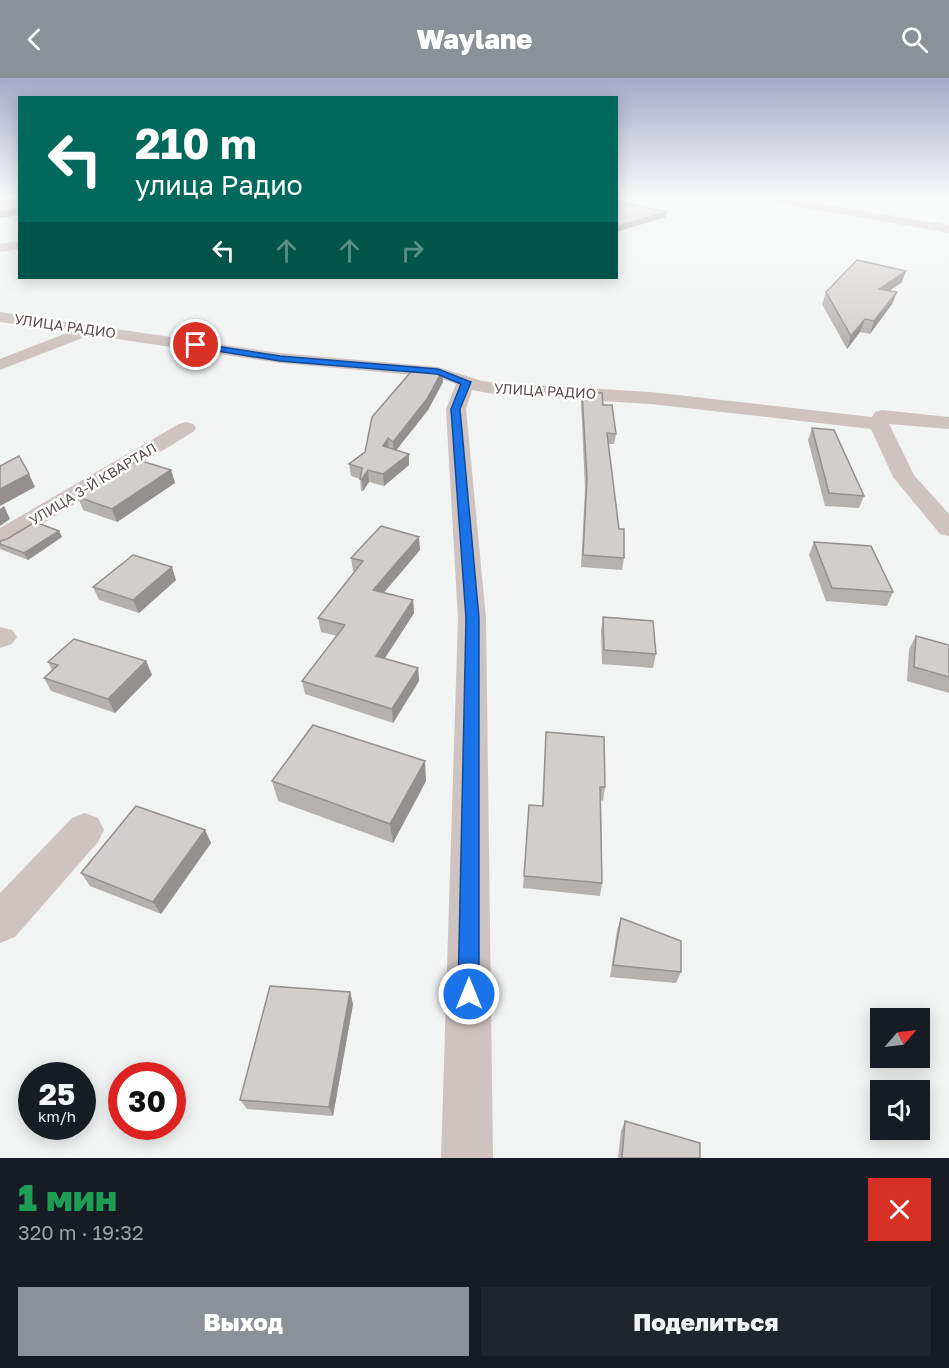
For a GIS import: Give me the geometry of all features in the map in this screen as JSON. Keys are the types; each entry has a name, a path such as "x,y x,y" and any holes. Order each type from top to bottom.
{"street":[{"name":"УЛИЦА РАДИО","path":"0,317 280,358 438,372 466,382 498,389 651,398 880,420 949,423"},
{"path":"0,365 90,329"},
{"path":"466,382 456,409 472,618 467,1158"},
{"path":"880,420 904,477 949,529"},
{"name":"УЛИЦА 3-Й КВАРТАЛ","path":"0,539 186,428"},
{"path":"0,923 85,830"}],"building":[{"path":"857,260 906,271 879,289 897,292 874,321 865,319 851,336 826,292"},
{"path":"415,367 442,371 427,399 393,442 388,438 383,446 409,454 383,474 368,470 360,479 362,468 349,464 365,452 372,417"},
{"path":"582,392 602,393 603,405 612,405 616,434 607,433 619,529 624,529 624,558 583,555 587,478"},
{"path":"812,428 834,430 864,496 829,493"},
{"path":"19,456 29,474 0,489 0,466"},
{"path":"138,460 171,470 112,509 78,497"},
{"path":"35,522 59,531 24,553 0,544 0,541"},
{"path":"381,526 419,537 373,590 413,600 376,656 418,668 392,709 302,681 345,625 318,618 363,561 351,558"},
{"path":"814,542 871,546 893,592 832,588"},
{"path":"133,555 172,567 133,600 93,587"},
{"path":"603,617 653,621 656,654 604,650"},
{"path":"916,636 949,645 949,677 914,667"},
{"path":"74,639 146,661 108,699 44,678 58,665 48,662"},
{"path":"313,725 425,761 390,824 272,781"},
{"path":"546,732 604,737 605,787 600,787 602,883 524,876 529,805 543,806"},
{"path":"136,806 205,830 153,902 81,873"},
{"path":"621,918 681,941 681,972 613,965"},
{"path":"270,986 350,992 329,1107 240,1100"},
{"path":"625,1121 700,1143 700,1158 622,1158"}],"route":[{"path":"196,345 280,358 438,372 466,382 456,409 472,618 469,994"}]}
